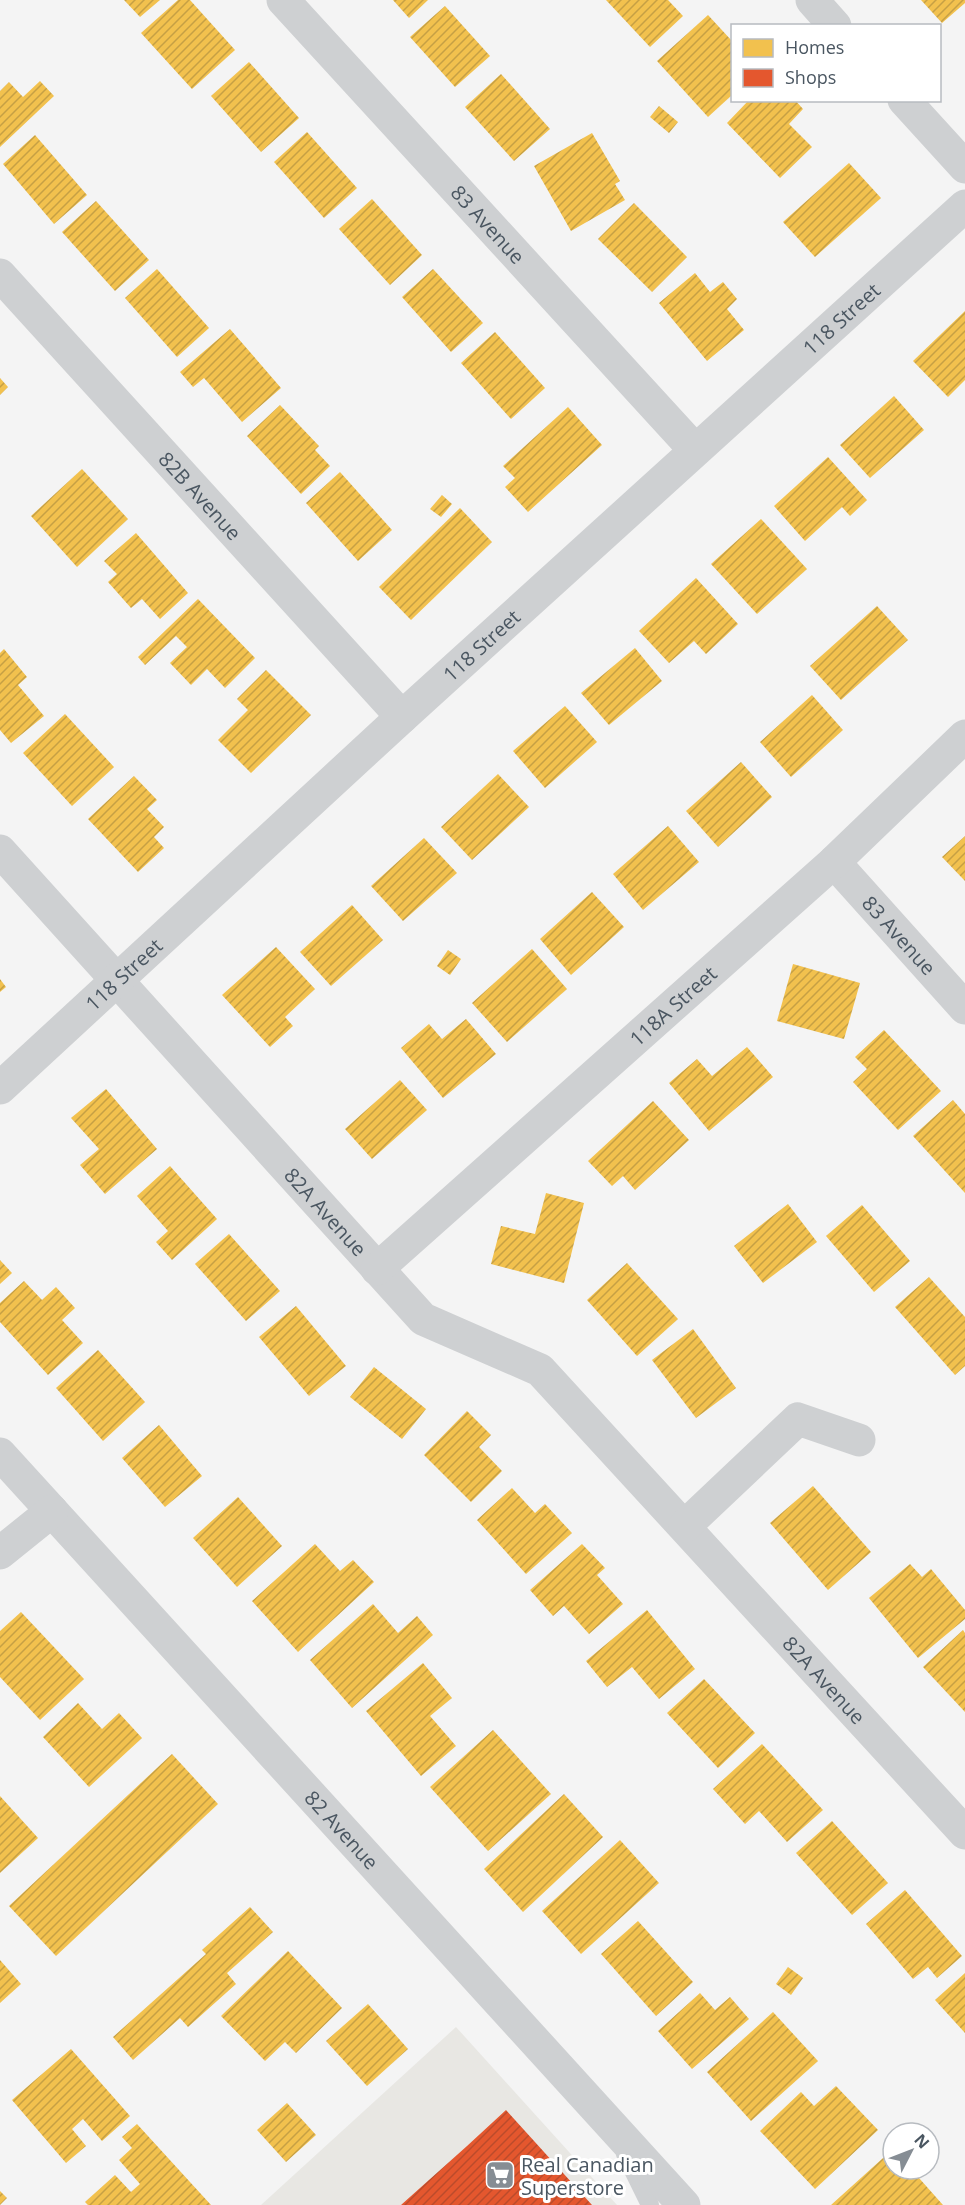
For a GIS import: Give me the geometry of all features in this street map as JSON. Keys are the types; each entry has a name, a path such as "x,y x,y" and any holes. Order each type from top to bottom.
{"street":[{"name":"83 Avenue","path":"283,0 695,450"},
{"path":"812,0 833,24"},
{"path":"906,102 965,167"},
{"name":"118 Street","path":"0,1088 402,717 965,206"},
{"name":"82B Avenue","path":"0,275 402,717"},
{"name":"118A Street","path":"377,1269 834,862 965,736"},
{"name":"82A Avenue","path":"0,851 423,1319 540,1370 965,1833"},
{"name":"83 Avenue","path":"834,862 965,1008"},
{"path":"685,1526 798,1419 859,1440"},
{"name":"82 Avenue","path":"0,1454 684,2205"},
{"path":"0,1553 52,1511"}],"lane":[{"path":"610,2122 646,2201 650,2205"}],"shaded area":[{"path":"456,2027 617,2205 261,2205"}],"building: Homes":[{"path":"124,0 160,0 140,17"},
{"path":"178,0 190,0 235,50 192,89 141,33"},
{"path":"393,0 428,0 409,18"},
{"path":"606,0 668,0 683,16 650,47"},
{"path":"921,0 965,0 965,3 942,23"},
{"path":"445,6 490,56 455,87 410,37"},
{"path":"708,15 731,40 731,96 708,117 657,61"},
{"path":"249,62 299,118 261,152 211,96"},
{"path":"501,74 550,129 514,161 465,107"},
{"path":"40,81 54,96 0,147 0,91 9,82 23,97"},
{"path":"747,102 797,102 803,109 789,124 812,147 780,178 727,123"},
{"path":"659,106 678,122 669,133 650,117"},
{"path":"307,132 357,188 324,218 274,162"},
{"path":"592,133 620,181 615,184 625,200 571,231 534,166"},
{"path":"35,135 87,195 54,224 3,164"},
{"path":"849,163 881,198 815,257 783,222"},
{"path":"372,199 422,255 390,285 339,229"},
{"path":"96,201 149,260 115,291 62,232"},
{"path":"634,203 687,257 652,292 598,239"},
{"path":"157,269 209,328 177,357 125,298"},
{"path":"433,269 483,323 451,352 402,297"},
{"path":"695,273 710,292 723,282 737,299 727,309 744,330 707,361 659,303"},
{"path":"965,311 965,380 948,397 913,361"},
{"path":"230,329 281,388 242,422 204,378 193,387 180,372"},
{"path":"495,332 545,388 511,419 461,363"},
{"path":"0,378 8,387 0,395"},
{"path":"894,396 924,430 870,478 840,445"},
{"path":"280,405 319,446 315,450 330,466 301,494 247,436"},
{"path":"568,407 602,445 528,512 505,487 515,478 503,466"},
{"path":"828,457 867,500 850,516 842,507 805,541 774,506"},
{"path":"82,469 128,519 77,567 31,516"},
{"path":"340,472 392,530 358,561 306,503"},
{"path":"442,495 452,504 441,517 430,509"},
{"path":"460,508 492,542 411,620 379,587"},
{"path":"761,519 807,569 757,614 711,564"},
{"path":"136,533 188,593 160,619 142,599 131,608 108,582 117,574 104,561"},
{"path":"696,578 738,624 706,654 694,641 669,663 639,631"},
{"path":"198,599 255,658 225,688 207,669 191,685 170,663 187,647 176,636 145,665 138,657"},
{"path":"877,606 908,640 841,700 810,666"},
{"path":"635,648 662,681 609,725 581,693"},
{"path":"4,649 27,677 18,685 44,716 11,743 0,730 0,653"},
{"path":"266,670 311,715 251,773 218,740 248,710 237,699"},
{"path":"812,695 843,730 791,777 760,742"},
{"path":"565,706 597,742 545,788 513,751"},
{"path":"65,714 114,767 72,806 23,753"},
{"path":"741,762 772,797 718,847 686,811"},
{"path":"498,774 529,807 472,860 441,827"},
{"path":"134,776 157,800 147,809 164,827 154,837 164,848 138,872 88,819"},
{"path":"668,826 699,862 643,910 613,874"},
{"path":"965,836 965,881 942,857"},
{"path":"424,838 457,873 403,921 371,886"},
{"path":"592,892 624,927 571,975 540,939"},
{"path":"352,905 383,940 331,986 300,952"},
{"path":"276,947 315,989 285,1017 293,1026 270,1047 222,995"},
{"path":"532,949 567,989 507,1042 472,1003"},
{"path":"448,950 461,959 450,975 437,966"},
{"path":"793,964 860,983 844,1039 777,1021"},
{"path":"0,979 6,987 0,992"},
{"path":"466,1019 496,1054 443,1098 401,1048 429,1024 442,1039"},
{"path":"884,1030 941,1091 898,1130 853,1082 867,1069 855,1057"},
{"path":"747,1047 773,1077 709,1131 669,1083 697,1059 712,1076"},
{"path":"400,1080 427,1110 372,1159 345,1129"},
{"path":"106,1089 157,1149 105,1194 80,1165 99,1149 71,1118"},
{"path":"953,1100 965,1114 965,1193 913,1136"},
{"path":"653,1101 689,1140 635,1190 623,1176 612,1186 588,1161"},
{"path":"170,1166 217,1219 172,1260 156,1242 168,1231 137,1196"},
{"path":"546,1193 584,1203 564,1283 491,1264 501,1226 535,1234"},
{"path":"788,1204 817,1242 763,1283 734,1246"},
{"path":"862,1205 910,1261 874,1292 826,1236"},
{"path":"229,1234 280,1291 246,1321 195,1264"},
{"path":"0,1260 12,1273 0,1284"},
{"path":"627,1263 678,1319 637,1356 587,1300"},
{"path":"929,1277 965,1317 965,1366 955,1375 895,1307"},
{"path":"24,1281 42,1300 56,1287 75,1308 62,1320 83,1343 48,1375 0,1322 0,1303"},
{"path":"296,1306 346,1366 309,1396 259,1337"},
{"path":"693,1329 736,1388 696,1418 652,1360"},
{"path":"98,1350 145,1402 103,1441 56,1388"},
{"path":"374,1367 426,1409 402,1439 350,1397"},
{"path":"467,1411 491,1435 479,1447 502,1471 471,1502 424,1455"},
{"path":"159,1425 202,1476 165,1507 122,1458"},
{"path":"813,1486 871,1552 828,1590 770,1523"},
{"path":"512,1488 535,1513 545,1504 572,1533 526,1574 477,1520"},
{"path":"238,1497 282,1546 237,1587 193,1538"},
{"path":"315,1544 340,1571 353,1560 374,1582 298,1652 252,1601"},
{"path":"582,1544 605,1568 597,1575 623,1604 589,1634 564,1606 553,1616 530,1590"},
{"path":"910,1564 922,1577 931,1569 965,1610 965,1619 918,1658 869,1598"},
{"path":"373,1604 398,1633 417,1616 433,1635 352,1708 310,1660"},
{"path":"647,1610 695,1669 659,1699 632,1667 607,1687 586,1661"},
{"path":"21,1612 84,1679 40,1720 0,1677 0,1631"},
{"path":"963,1630 965,1633 965,1712 923,1667"},
{"path":"423,1663 452,1698 430,1716 456,1746 421,1776 366,1711"},
{"path":"704,1679 755,1733 718,1768 667,1713"},
{"path":"78,1703 102,1729 119,1713 142,1738 89,1787 43,1737"},
{"path":"493,1730 551,1794 488,1851 430,1787"},
{"path":"762,1744 823,1810 787,1842 759,1811 745,1824 713,1789"},
{"path":"172,1754 218,1804 56,1956 9,1906"},
{"path":"564,1794 603,1837 523,1912 484,1869"},
{"path":"0,1796 38,1838 0,1873"},
{"path":"832,1821 888,1883 852,1915 796,1853"},
{"path":"620,1840 659,1883 581,1954 542,1911"},
{"path":"905,1890 962,1956 937,1978 928,1967 913,1979 866,1924"},
{"path":"250,1907 273,1932 227,1973 236,1984 188,2027 180,2018 133,2060 113,2037 206,1954 202,1950"},
{"path":"638,1921 693,1982 656,2016 601,1954"},
{"path":"288,1951 342,2008 296,2053 285,2042 265,2061 221,2016"},
{"path":"0,1960 21,1984 0,2003"},
{"path":"788,1967 803,1978 791,1995 776,1984"},
{"path":"965,1973 965,2033 935,2000"},
{"path":"700,1993 715,2010 730,1997 749,2019 692,2069 658,2031"},
{"path":"368,2004 408,2049 367,2086 326,2041"},
{"path":"773,2012 818,2061 751,2121 707,2072"},
{"path":"71,2049 130,2116 102,2141 83,2119 72,2129 86,2146 66,2163 12,2100"},
{"path":"836,2086 878,2130 815,2189 760,2131 801,2092 814,2106"},
{"path":"287,2103 316,2135 286,2162 257,2130"},
{"path":"137,2124 211,2205 88,2205 85,2202 115,2175 131,2192 140,2184 119,2160 132,2148 122,2137"},
{"path":"881,2160 881,2181 922,2181 943,2205 831,2205"},
{"path":"0,2191 7,2198 0,2205"}],"building: Shops":[{"name":"Real Canadian Superstore","path":"506,2110 592,2205 401,2205 467,2146"}],"place":[{"name":"Real Canadian Superstore","path":"500,2175"}]}
